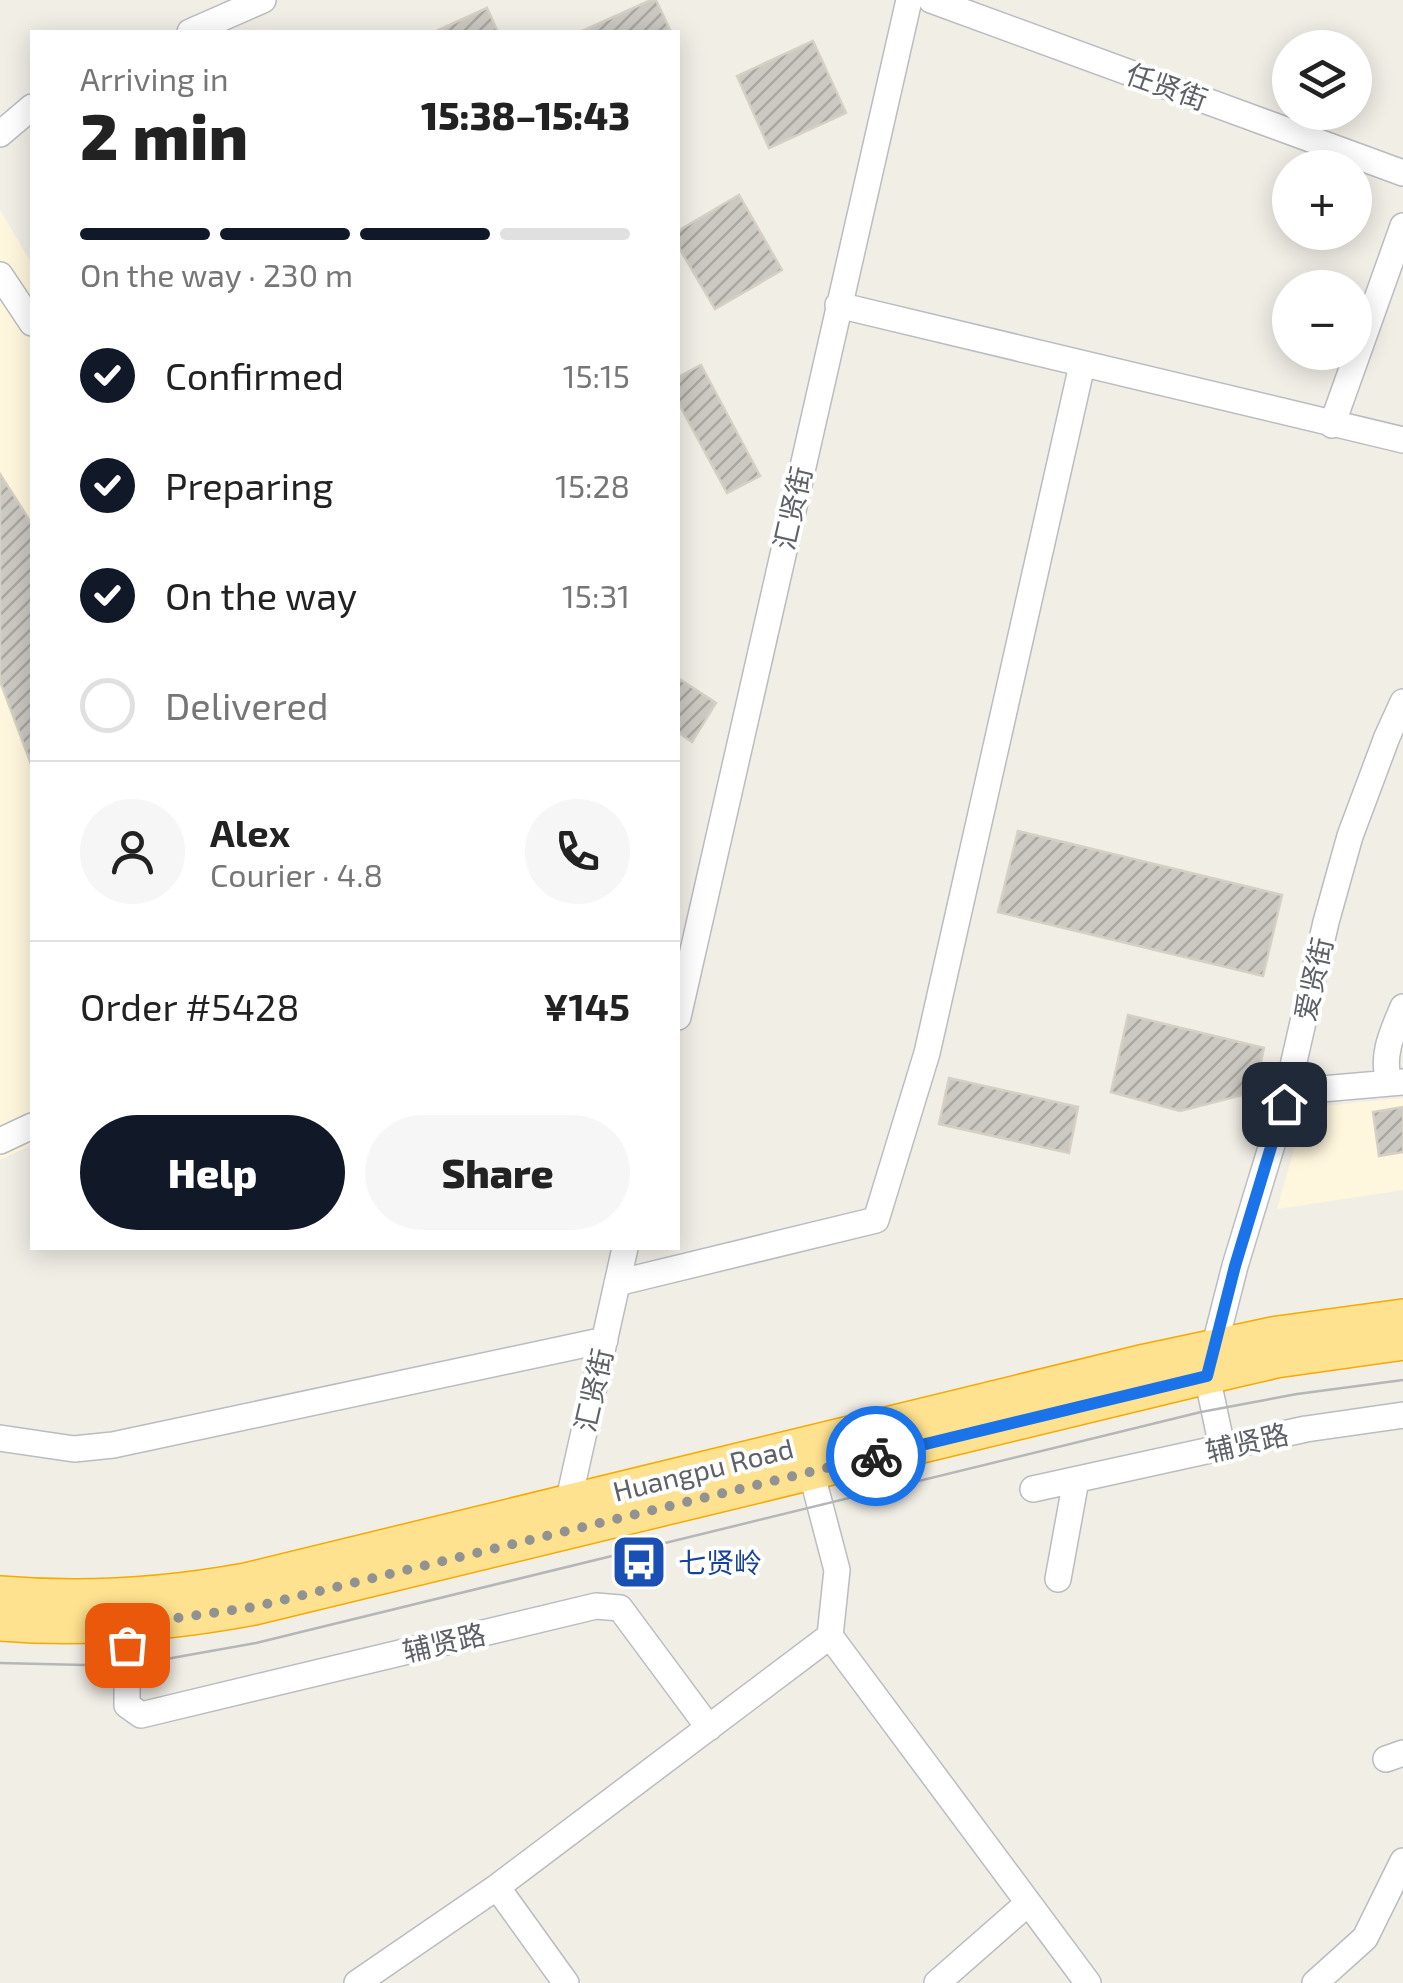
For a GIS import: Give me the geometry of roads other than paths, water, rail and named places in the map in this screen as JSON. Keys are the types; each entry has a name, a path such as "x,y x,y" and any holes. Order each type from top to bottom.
{"highway":[{"name":"Huangpu Road","path":"0,1594 96,1598 200,1589 811,1472 1211,1362 1272,1335 1403,1316"},
{"name":"Huangpu Road","path":"0,1624 127,1625 254,1607 565,1517 1211,1362 1276,1360 1403,1342"}],"street":[{"path":"195,30 263,0"},
{"name":"汇贤街","path":"680,1008 909,0"},
{"name":"任贤街","path":"931,0 1403,173"},
{"path":"0,134 30,109"},
{"path":"1332,425 1403,226"},
{"path":"0,275 30,321"},
{"path":"838,305 1403,440"},
{"path":"618,1283 876,1220 927,1053 1082,365"},
{"name":"爱贤街","path":"1211,1362 1287,1092 1350,836 1403,702"},
{"path":"1396,1082 1384,1067 1403,1007"},
{"path":"1287,1092 1396,1082"},
{"path":"0,1142 30,1127"},
{"name":"汇贤街","path":"565,1517 626,1250"},
{"path":"0,1438 74,1449 113,1445 605,1340"},
{"path":"1211,1362 1222,1448"},
{"name":"辅贤路","path":"1033,1490 1306,1429 1403,1415"},
{"path":"811,1472 837,1570 830,1636 1088,1983"},
{"path":"1058,1579 1076,1480"},
{"name":"辅贤路","path":"127,1625 128,1706 141,1715 596,1606 620,1608 709,1728"},
{"path":"357,1983 497,1887 830,1636"},
{"path":"1315,1983 1366,1938 1403,1861"},
{"path":"497,1887 566,1983"},
{"path":"936,1983 1028,1903"}],"tram line":[{"path":"0,1663 127,1666 256,1643 1201,1412 1403,1380"}],"place":[{"name":"七贤岭","path":"639,1562"}]}
